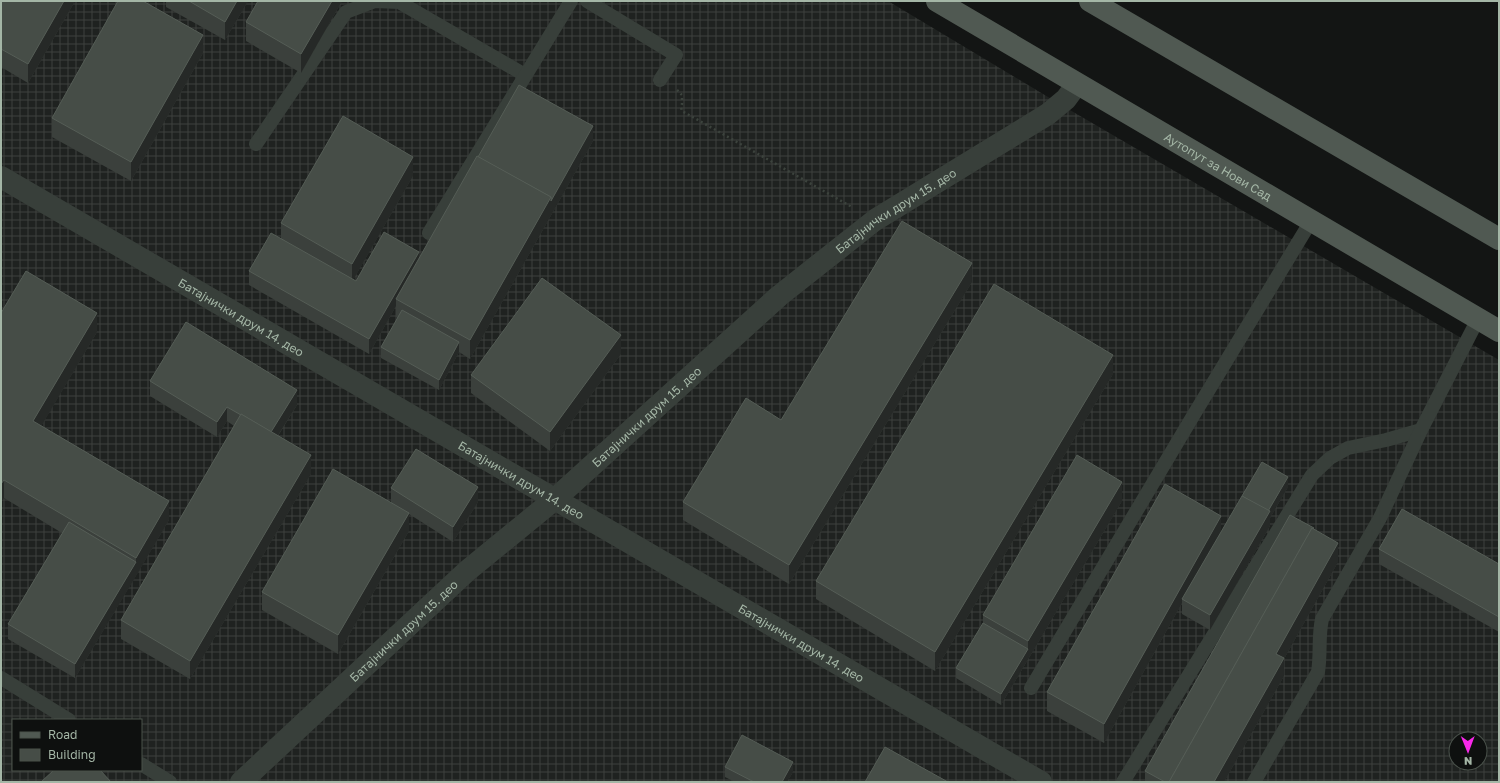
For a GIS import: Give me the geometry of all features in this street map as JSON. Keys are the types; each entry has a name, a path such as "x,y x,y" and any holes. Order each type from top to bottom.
{"main road":[{"name":"Аутопут за Нови Сад","path":"937,1 1499,331"},
{"path":"1090,1 1499,239"}],"street":[{"name":"Батајнички друм 15. део","path":"241,782 467,571 555,499 779,296 875,220 1048,114 1066,99 1077,84"},
{"name":"Батајнички друм 14. део","path":"1,177 1041,782"}],"lane":[{"path":"256,144 346,12 375,1 399,2 525,75"},
{"path":"429,233 571,1"},
{"path":"587,1 676,55 660,80"},
{"path":"1031,688 1311,221"},
{"path":"1254,782 1318,672 1320,660 1319,632 1322,619 1380,518 1421,430 1478,319"},
{"path":"1124,782 1312,475 1330,458 1348,448 1386,440 1421,430"},
{"path":"1,678 67,719"},
{"path":"142,765 170,782"}],"path":[{"path":"660,80 682,95 682,110 875,220"}],"shaded area":[{"path":"1,1 888,1 1063,106 1499,360 1499,782 1,782"}],"building":[{"path":"1,1 64,1 28,64 1,49"},
{"path":"118,1 143,1 203,35 131,162 52,118"},
{"path":"189,1 237,1 225,22"},
{"path":"258,1 332,1 301,54 246,22"},
{"path":"519,85 593,126 551,201 551,197 478,157"},
{"path":"343,116 413,157 352,264 281,223"},
{"path":"477,156 551,197 470,340 396,299"},
{"path":"902,221 972,263 789,565 683,502 746,398 781,420"},
{"path":"384,232 419,252 369,339 249,271 271,233 356,281"},
{"path":"26,271 97,313 33,421 169,501 136,558 4,480 1,484 1,313"},
{"path":"542,278 621,335 550,432 471,375"},
{"path":"994,284 1113,355 935,652 816,581"},
{"path":"402,310 459,342 439,380 381,347"},
{"path":"186,322 297,390 271,432 227,407 217,422 150,381"},
{"path":"241,414 311,455 190,661 121,620"},
{"path":"416,449 478,487 453,527 391,488"},
{"path":"1077,455 1122,482 1028,641 983,615"},
{"path":"1262,462 1288,477 1268,511 1242,496"},
{"path":"333,469 409,513 338,635 262,592"},
{"path":"1165,484 1221,516 1104,724 1047,692"},
{"path":"1242,496 1270,511 1210,615 1182,599"},
{"path":"1402,509 1499,564 1499,617 1379,549"},
{"path":"1290,515 1314,528 1312,528 1169,782 1165,782 1145,771"},
{"path":"69,522 136,562 75,664 8,624"},
{"path":"1312,528 1338,543 1276,654 1284,658 1214,782 1169,782"},
{"path":"983,623 1028,649 1001,694 956,668"},
{"path":"742,735 793,762 782,782 754,782 725,767"},
{"path":"885,747 948,782 865,782"},
{"path":"53,771 101,771 111,782 41,782"}]}
